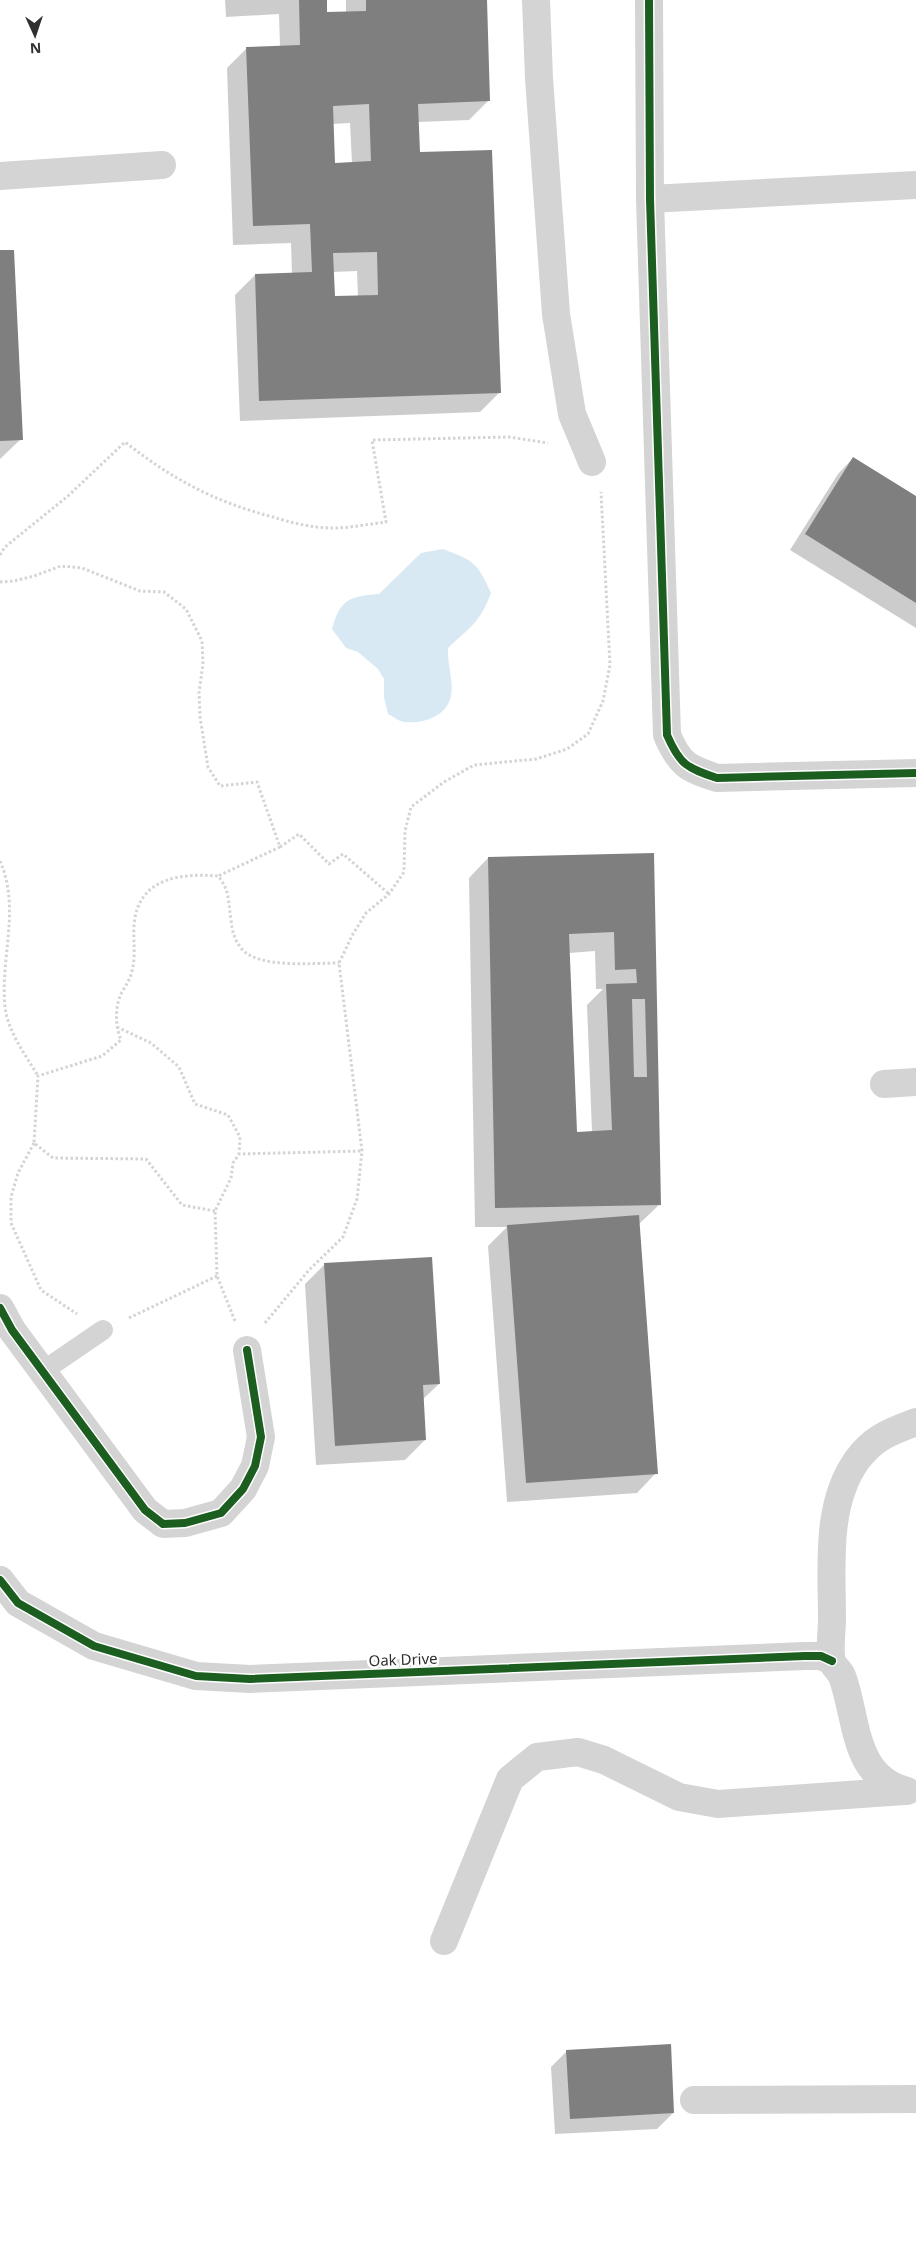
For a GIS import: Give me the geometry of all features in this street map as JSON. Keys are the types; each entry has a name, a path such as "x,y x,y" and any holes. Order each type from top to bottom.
{"street":[{"path":"536,0 538,78 556,314 572,414 592,462"},
{"path":"649,0 650,199 667,735 676,755 692,769 717,778 916,773"},
{"path":"0,176 162,165"},
{"path":"650,199 916,185"},
{"path":"884,1084 916,1082"},
{"path":"0,1308 12,1330 144,1510 163,1524 185,1523 221,1513 243,1489 255,1466 261,1437 247,1350"},
{"path":"910,1792 877,1776 863,1755 842,1675 832,1661 834,1518 842,1488 857,1460 882,1434 916,1422"},
{"name":"Oak Drive","path":"0,1580 18,1603 94,1646 196,1676 250,1679 805,1656 821,1656 832,1661"},
{"path":"444,1941 510,1779 537,1757 578,1752 604,1760 679,1797 718,1804 910,1792"},
{"path":"694,2100 916,2099"}],"lane":[{"path":"43,1371 104,1330"}],"path":[{"path":"0,555 4,546 68,496 125,442 182,482 213,498 245,510 297,524 333,528 386,522 372,440 510,437 573,448 592,462 601,478 610,665 603,701 588,734 567,749 536,759 474,765 444,782 411,807 405,831 404,872 389,894 366,913 338,963 362,1151 357,1199 343,1237 284,1298 247,1350"},
{"path":"0,582 34,576 61,566 82,568 140,591 164,592 186,608 202,640 203,664 198,692 208,766 220,786 257,782 280,847"},
{"path":"38,1076 102,1056 121,1040 116,1027 119,999 130,979 135,959 134,924 143,895 165,880 195,874 218,876 280,847 299,834 329,864 343,854 389,894"},
{"path":"0,862 6,877 10,902 6,943 5,1007 8,1022 38,1076 34,1143 18,1173 11,1197 10,1223 41,1290 61,1305 104,1330 216,1276"},
{"path":"218,876 226,885 234,936 242,950 258,959 275,963 338,963"},
{"path":"116,1027 151,1043 179,1067 195,1104 228,1115 240,1137 238,1154 233,1163 231,1178 215,1211 216,1276 247,1350"},
{"path":"34,1143 53,1158 146,1159 182,1205 215,1211"},
{"path":"238,1154 362,1151"}],"water":[{"path":"443,549 473,564 482,575 491,593 478,618 448,648 452,690 449,702 445,708 427,720 403,722 388,714 384,697 384,679 378,669 358,652 346,648 332,629 338,612 347,601 360,596 379,594 421,553"}],"building":[{"path":"299,0 327,0 327,12 366,11 366,0 487,0 490,101 418,104 420,152 492,150 501,393 259,401 255,274 312,272 310,224 253,226 246,47 300,45","holes":["369,104 371,161 335,163 333,106","377,252 378,295 335,296 333,253"]},
{"path":"0,250 14,250 23,440 0,441"},
{"path":"853,457 916,496 916,603 805,534"},
{"path":"654,853 661,1205 495,1208 488,857","holes":["614,932 615,970 636,969 637,983 606,984 612,1130 577,1132 569,934","632,999 645,999 647,1077 634,1077"]},
{"path":"639,1215 658,1474 526,1483 507,1225"},
{"path":"432,1257 440,1384 423,1385 426,1440 335,1446 324,1263"},
{"path":"671,2044 674,2113 570,2119 566,2050"}],"cycle path":[{"path":"649,0 650,199 667,735 676,753 686,764 691,768 717,778 916,773"},
{"path":"0,1308 12,1330 145,1510 163,1524 185,1523 221,1513 243,1489 255,1466 261,1437 247,1350"},
{"path":"0,1580 18,1603 94,1646 196,1676 250,1679 805,1656 821,1656 832,1661"}]}
